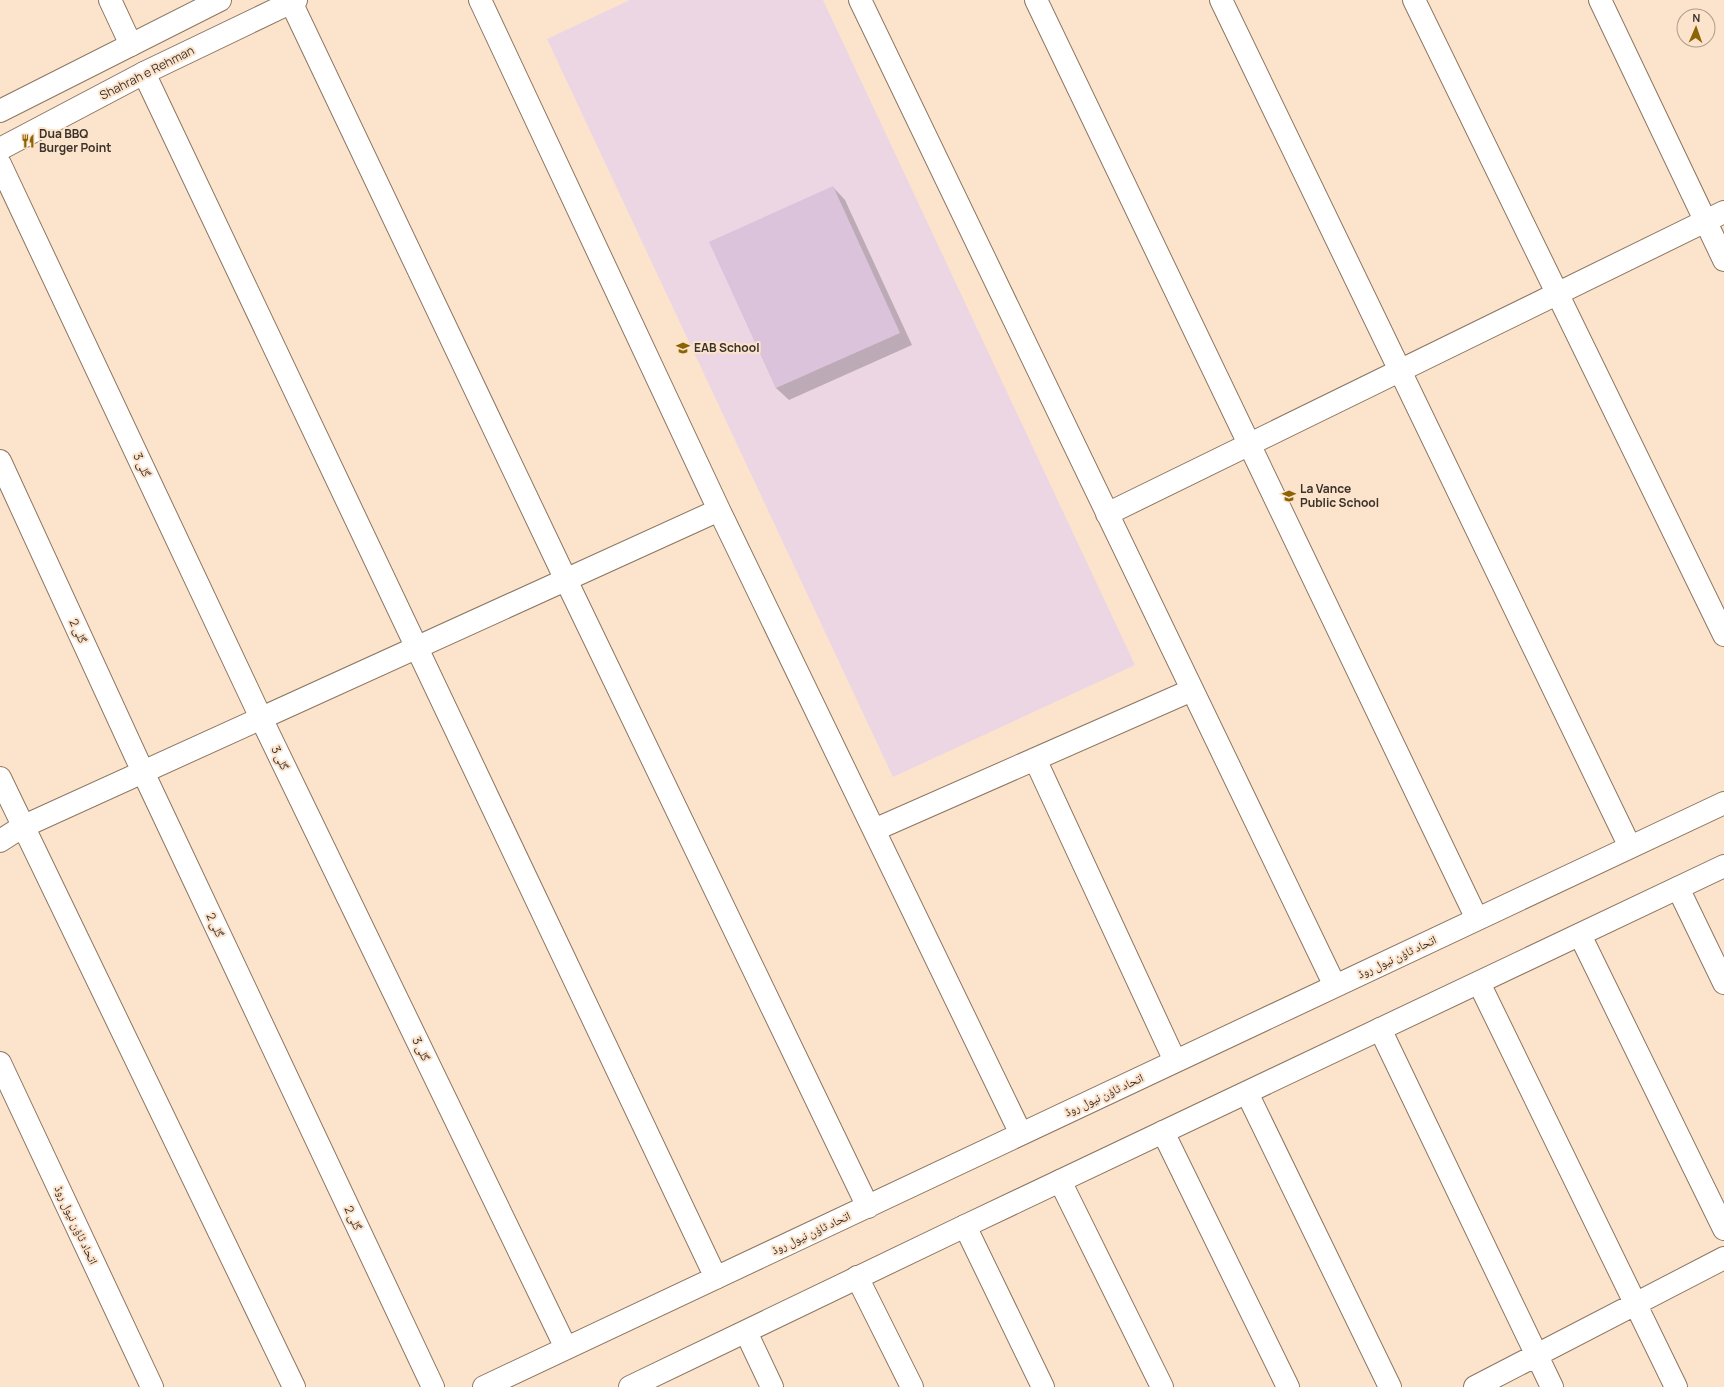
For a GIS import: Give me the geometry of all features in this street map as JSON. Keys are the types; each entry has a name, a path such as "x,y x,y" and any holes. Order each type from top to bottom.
{"street":[{"path":"110,0 131,45"},
{"path":"0,111 220,0"},
{"path":"480,0 719,510 1021,1134"},
{"path":"860,0 1335,986"},
{"path":"1036,0 1477,920"},
{"path":"1220,0 1630,847"},
{"path":"1414,0 1724,635"},
{"path":"1600,0 1715,216 1724,260"},
{"path":"293,1 566,580 868,1206"},
{"name":"Shahrah e Rehman","path":"0,149 144,73 293,1"},
{"path":"144,73 716,1278"},
{"name":"گلی 3","path":"0,164 261,718 566,1348"},
{"path":"1107,514 1715,216"},
{"name":"گلی 2","path":"0,460 142,772 433,1387"},
{"path":"0,841 22,827 719,510"},
{"path":"874,830 1192,690"},
{"path":"1035,759 1175,1061"},
{"path":"0,778 22,827 294,1387"},
{"name":"اتحاد ٹاؤن نیول روڈ","path":"484,1387 1724,803"},
{"path":"641,1385 857,1277 1724,866"},
{"path":"1678,888 1724,983"},
{"path":"1580,935 1724,1229"},
{"path":"1479,983 1676,1387"},
{"path":"1380,1029 1552,1387"},
{"name":"اتحاد ٹاؤن نیول روڈ","path":"0,1063 152,1387"},
{"path":"1247,1093 1390,1387"},
{"path":"1163,1132 1288,1387"},
{"path":"1060,1181 1162,1387"},
{"path":"965,1226 1043,1387"},
{"path":"1475,1387 1724,1258"},
{"path":"857,1277 912,1387"},
{"path":"746,1332 772,1387"}],"shaded area":[{"path":"630,0 823,0 1135,665 893,777 547,39"}],"building":[{"path":"833,186 900,333 776,388 709,242"}],"place":[{"name":"Dua BBQ Burger Point","path":"28,141"},
{"name":"EAB School","path":"683,348"},
{"name":"La Vance Public School","path":"1289,496"}]}
